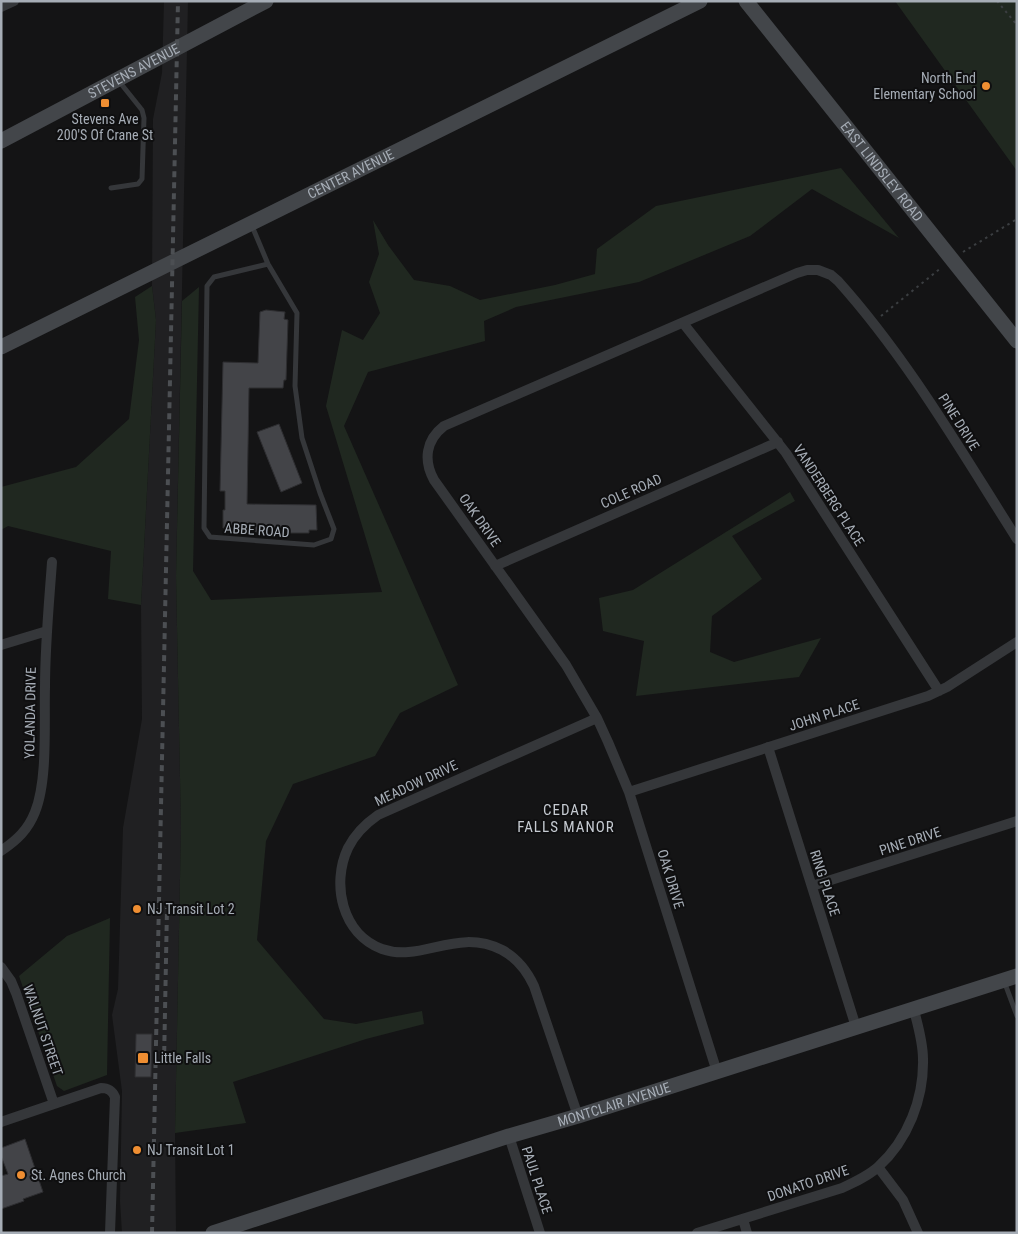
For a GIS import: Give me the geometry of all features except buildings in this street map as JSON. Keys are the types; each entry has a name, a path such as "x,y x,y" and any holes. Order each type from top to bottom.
{"street":[{"path":"1,7 14,1"},
{"name":"STEVENS AVENUE","path":"1,141 266,1"},
{"name":"CENTER AVENUE","path":"1,347 700,1"},
{"name":"EAST LINDSLEY ROAD","path":"746,1 1017,342"},
{"name":"OAK DRIVE","path":"717,1072 629,792 596,718 566,665 430,473 427,458 433,437 444,426 797,272 812,270 827,273 838,281 873,322"},
{"name":"PINE DRIVE","path":"873,322 918,384 1017,539"},
{"name":"VANDERBERG PLACE","path":"683,323 778,442 939,691"},
{"name":"COLE ROAD","path":"496,566 778,442"},
{"name":"YOLANDA DRIVE","path":"1,851 26,830 40,795 43,765 46,631 52,562"},
{"path":"1,645 46,631"},
{"name":"JOHN PLACE","path":"629,792 917,700 939,691 1017,642"},
{"name":"MEADOW DRIVE","path":"578,1116 534,986 519,963 495,946 473,941 462,941 408,952 391,951 375,946 359,934 348,918 340,883 344,860 350,844 360,829 378,815 596,718"},
{"name":"RING PLACE","path":"768,747 856,1028"},
{"name":"PINE DRIVE","path":"812,886 1017,821"},
{"name":"WALNUT STREET","path":"1,967 14,987 54,1104"},
{"name":"MONTCLAIR AVENUE","path":"212,1233 509,1136 664,1089 1010,978"},
{"name":"DONATO DRIVE","path":"697,1233 842,1188 861,1179 878,1167 905,1131 920,1089 923,1060 922,1045 914,1010"},
{"path":"1,1122 100,1088 110,1090 115,1097 110,1233"},
{"name":"PAUL PLACE","path":"509,1136 540,1233"},
{"path":"878,1167 903,1200 918,1233"},
{"path":"743,1220 747,1233"}],"lane":[{"path":"111,188 138,184 142,179 144,118 142,110 118,80"},
{"name":"ABBE ROAD","path":"251,224 268,264 297,313 295,386 302,438 334,529 331,539 314,545 210,537 204,528 207,286 214,277 268,264"},
{"path":"1010,978 1017,1016"}],"path":[{"path":"997,1 1017,26"}],"shaded area":[{"path":"164,1 188,1 176,576 181,828 175,1133 176,1233 122,1233 120,1201 122,1091 112,1015 118,989 123,828 142,719 141,605 156,320 152,286 153,119 162,73"},
{"name":"North End Elementary School","path":"895,1 1017,1 1017,171"},
{"path":"841,168 899,238 812,189 750,236 639,282 516,307 484,321 485,341 368,372 344,426 458,685 400,713 375,756 293,784 266,841 257,940 324,1019 356,1024 422,1011 424,1024 366,1039 233,1082 246,1123 175,1133 181,828 176,576 182,301 199,287 193,571 211,600 382,592 326,406 342,330 363,340 380,313 369,282 379,254 373,220 388,245 414,280 450,286 480,300 555,285 595,274 597,249 656,206"},
{"path":"152,286 156,320 141,605 108,599 111,551 8,526 1,530 1,487 76,467 129,419 139,340 135,297"},
{"path":"790,492 795,501 732,536 762,579 712,616 710,652 734,662 821,638 799,677 636,696 644,641 603,631 599,598 633,590"},
{"path":"110,918 107,1075 64,1091 57,1086 19,976 67,936"}],"railway":[{"path":"152,1233 178,1"},
{"path":"164,1063 167,908"}],"place":[{"name":"North End Elementary School","path":"986,86"},
{"name":"Stevens Ave 200'S Of Crane St","path":"105,103"},
{"name":"NJ Transit Lot 2","path":"137,909"},
{"name":"Little Falls","path":"143,1058"},
{"name":"NJ Transit Lot 1","path":"137,1150"},
{"name":"St. Agnes Church","path":"21,1175"}],"district":[{"name":"CEDAR FALLS MANOR","path":"566,818"}]}
